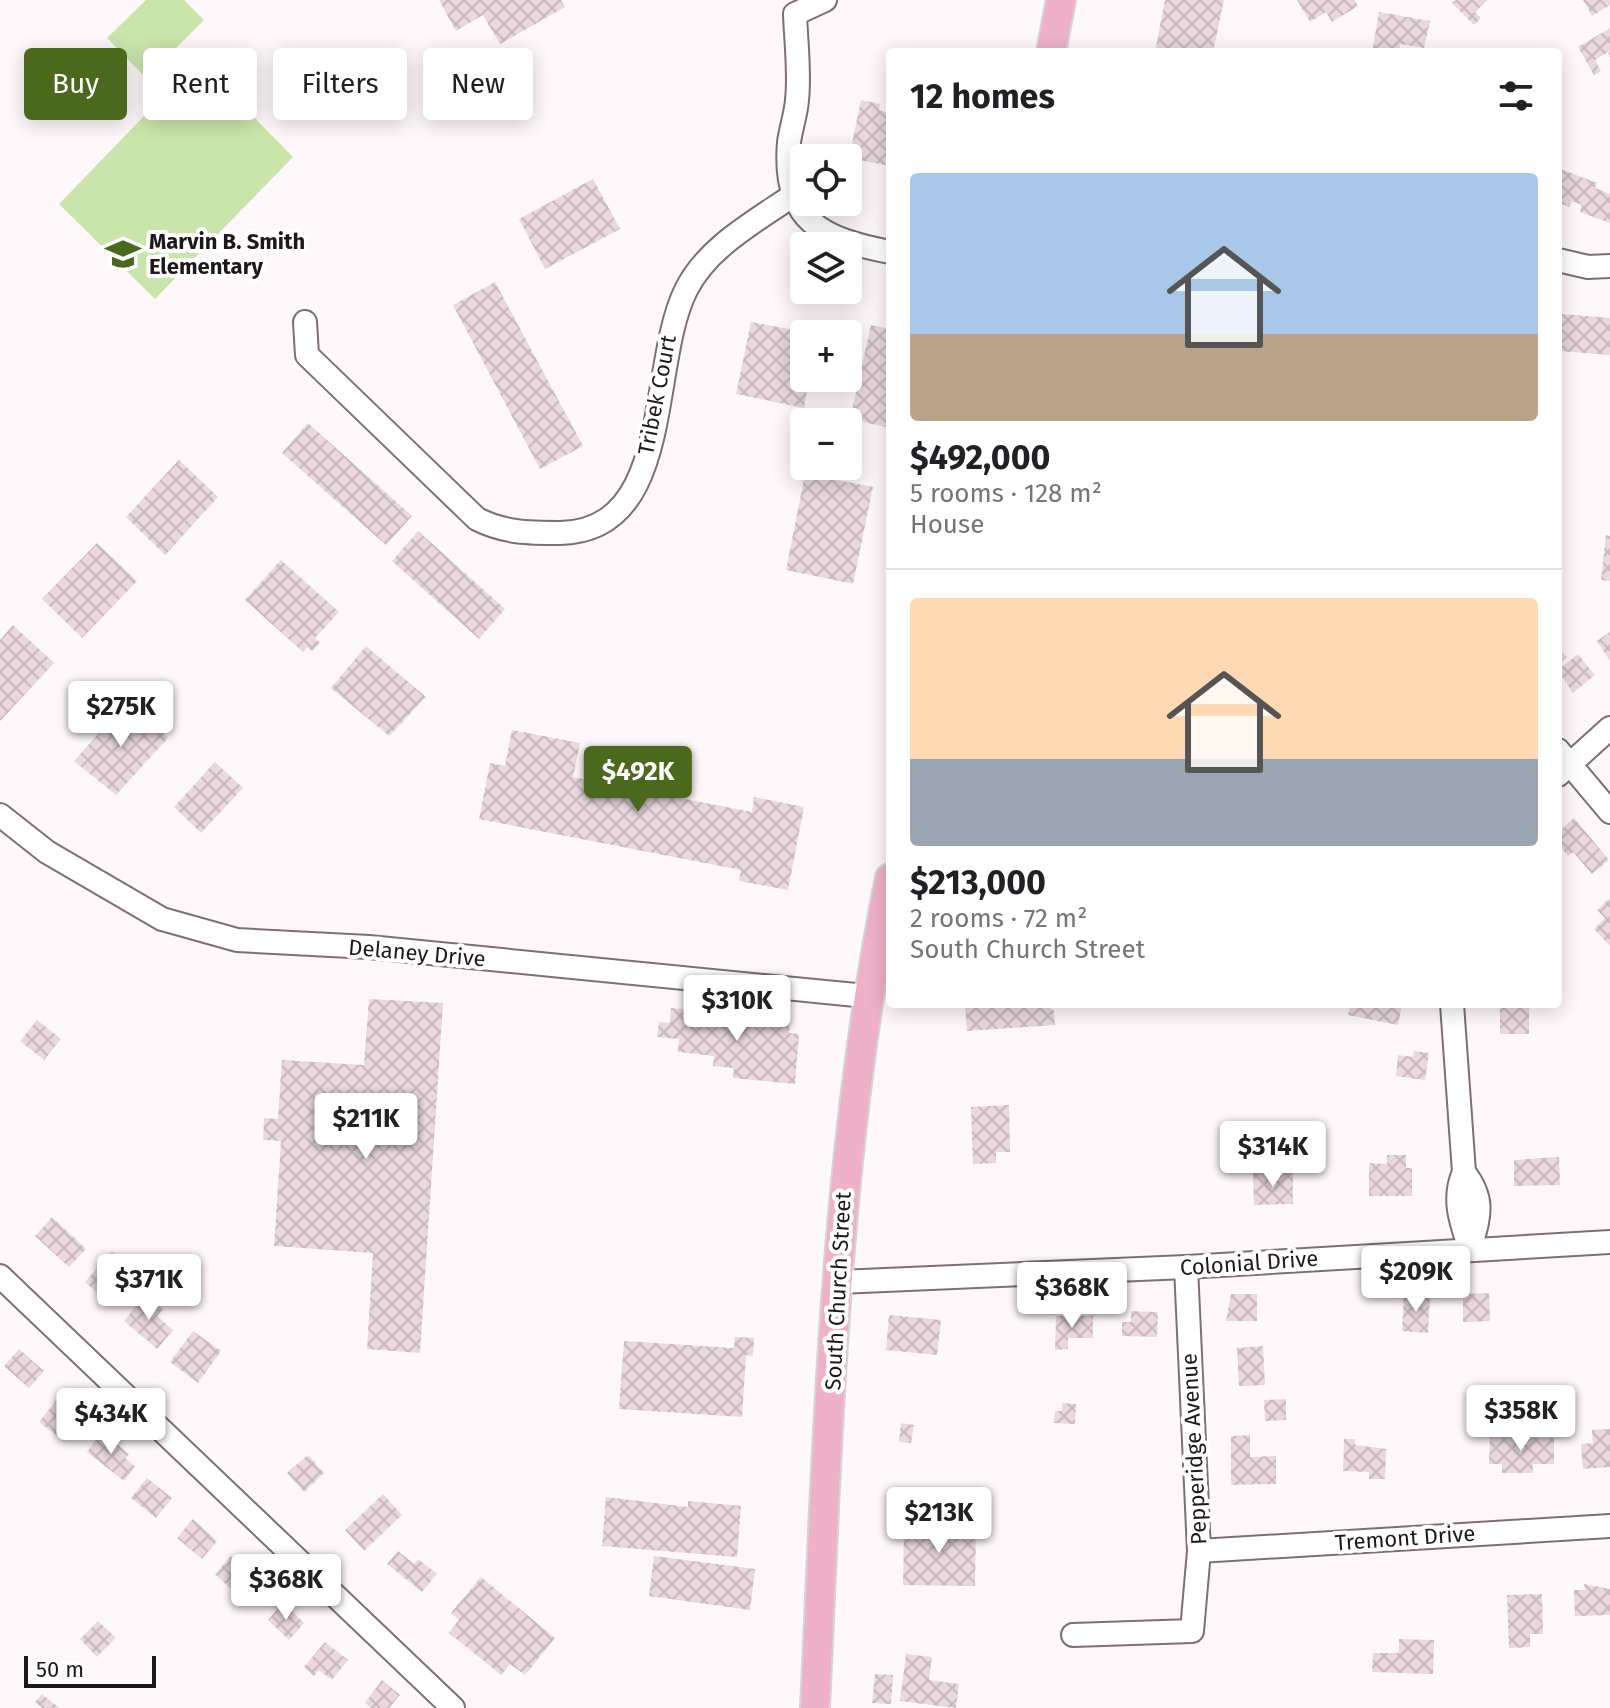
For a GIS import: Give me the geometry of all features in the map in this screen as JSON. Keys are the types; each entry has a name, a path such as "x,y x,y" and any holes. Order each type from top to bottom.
{"main road":[{"path":"1052,48 1061,0"},
{"name":"South Church Street","path":"815,1708 848,1144 866,996 886,898"}],"street":[{"path":"790,172 789,143 798,99 795,14 825,0"},
{"name":"Tribek Court","path":"305,322 307,355 477,519 498,530 575,533 613,518 632,498 652,443 671,325 687,287 706,259 790,198"},
{"path":"804,216 824,234 886,251"},
{"path":"1562,261 1588,267 1610,266"},
{"path":"1610,728 1562,763 1610,812"},
{"name":"Delaney Drive","path":"0,815 47,852 131,903 162,919 237,940 369,947 866,996"},
{"path":"1452,1008 1464,1172 1457,1189 1459,1217 1470,1249"},
{"name":"Colonial Drive","path":"839,1282 1186,1267 1610,1242"},
{"name":"Pepperidge Avenue","path":"1073,1635 1192,1631 1199,1551 1186,1267"},
{"path":"0,1276 453,1708"},
{"name":"Tremont Drive","path":"1199,1551 1610,1526"}],"green space":[{"path":"146,0 184,0 204,20 176,48 143,48 143,75 127,59 127,48 117,48 107,38"},
{"path":"143,117 143,120 257,120 293,157 155,299 59,204"}],"building":[{"path":"439,0 561,0 565,7 500,44 483,15 456,31"},
{"path":"1165,0 1224,0 1214,48 1156,48"},
{"path":"1297,0 1354,0 1358,6 1332,22 1326,12 1310,22"},
{"path":"1456,0 1487,0 1475,12 1481,18 1474,25 1452,3"},
{"path":"1583,0 1610,0 1610,5 1592,16"},
{"path":"1379,12 1430,21 1424,48 1400,44 1400,48 1373,48"},
{"path":"1610,28 1610,57 1608,52 1595,60 1601,71 1594,75 1578,47"},
{"path":"861,100 880,104 879,110 886,112 886,165 862,161 862,144 852,144"},
{"path":"1562,170 1597,183 1595,188 1610,194 1610,223 1580,212 1582,205 1572,201 1569,207 1562,204"},
{"path":"593,179 620,229 545,269 519,219"},
{"path":"495,282 583,446 540,469 453,305"},
{"path":"1562,314 1610,318 1610,355 1562,351"},
{"path":"751,322 790,329 790,392 807,392 804,408 736,394"},
{"path":"871,325 886,328 886,427 862,422 862,408 852,408 856,392 862,392 862,365"},
{"path":"308,423 412,516 386,545 282,453"},
{"path":"179,460 218,497 165,555 126,517"},
{"path":"804,480 836,480 873,487 853,584 786,570"},
{"path":"418,531 505,609 479,639 392,561"},
{"path":"1606,535 1610,536 1610,581 1601,580"},
{"path":"97,543 137,581 82,638 42,599"},
{"path":"281,560 339,612 315,638 320,643 312,651 307,647 303,652 245,600"},
{"path":"13,625 54,663 0,721 0,640"},
{"path":"1610,632 1610,661 1597,641"},
{"path":"366,646 426,697 389,736 331,688"},
{"path":"1578,654 1595,675 1573,693 1562,676 1562,667"},
{"path":"128,701 168,738 116,795 74,761"},
{"path":"512,730 580,743 573,777 752,812 754,797 804,807 788,890 739,881 741,870 479,819 490,763 505,766"},
{"path":"215,762 243,788 201,833 174,807"},
{"path":"1574,818 1609,860 1592,874 1573,852 1568,856 1562,849 1562,828"},
{"path":"1610,898 1610,946 1594,929 1605,918 1597,910"},
{"path":"369,999 443,1003 420,1353 367,1349 373,1253 274,1246 281,1141 263,1140 264,1118 278,1119 282,1060 364,1065"},
{"path":"671,1008 790,1020 789,1033 799,1034 795,1084 733,1078 734,1068 713,1066 714,1056 678,1052 679,1039 657,1037 659,1022 670,1023"},
{"path":"965,1008 1050,1008 1054,1011 1055,1025 967,1031"},
{"path":"1350,1008 1401,1008 1398,1025 1348,1015"},
{"path":"1500,1008 1529,1008 1529,1034 1500,1034"},
{"path":"37,1020 61,1039 44,1060 20,1041"},
{"path":"1414,1051 1429,1053 1425,1080 1396,1076 1398,1055 1413,1057"},
{"path":"1009,1105 1010,1152 996,1152 996,1163 973,1164 971,1107"},
{"path":"1387,1155 1406,1155 1406,1168 1412,1168 1412,1196 1369,1196 1369,1163 1387,1164"},
{"path":"1559,1157 1560,1185 1514,1186 1514,1160"},
{"path":"1253,1173 1293,1173 1293,1204 1254,1205"},
{"path":"52,1217 86,1249 69,1267 35,1236"},
{"path":"112,1251 129,1266 115,1283 123,1291 111,1305 85,1282"},
{"path":"1489,1293 1490,1321 1463,1322 1463,1294"},
{"path":"145,1294 163,1309 157,1316 173,1330 157,1349 124,1321"},
{"path":"1231,1294 1257,1294 1257,1321 1226,1321"},
{"path":"1404,1295 1430,1297 1428,1333 1402,1331"},
{"path":"1131,1311 1158,1312 1157,1337 1122,1336 1122,1322 1131,1322"},
{"path":"889,1315 941,1320 937,1355 886,1350"},
{"path":"1056,1316 1093,1316 1093,1338 1068,1338 1068,1349 1055,1350"},
{"path":"193,1331 221,1351 198,1383 170,1362"},
{"path":"735,1337 754,1338 753,1356 746,1355 742,1417 619,1409 624,1341 734,1348"},
{"path":"1263,1346 1265,1385 1239,1386 1237,1348"},
{"path":"19,1349 44,1371 29,1388 4,1366"},
{"path":"62,1393 86,1413 64,1441 39,1422"},
{"path":"1286,1399 1286,1420 1265,1421 1264,1400"},
{"path":"1062,1403 1076,1404 1075,1424 1054,1423 1055,1411 1062,1411"},
{"path":"901,1423 914,1425 911,1443 899,1442"},
{"path":"1610,1429 1610,1467 1583,1469 1581,1444 1593,1443 1592,1430"},
{"path":"102,1432 129,1454 125,1458 135,1466 124,1481 87,1452"},
{"path":"1250,1435 1250,1457 1276,1456 1276,1484 1231,1485 1231,1436"},
{"path":"1490,1437 1554,1438 1554,1464 1533,1464 1533,1473 1502,1473 1502,1464 1489,1464"},
{"path":"1344,1439 1355,1439 1355,1445 1386,1449 1385,1479 1369,1479 1369,1472 1343,1471"},
{"path":"308,1455 324,1473 304,1492 287,1473"},
{"path":"147,1478 172,1498 156,1518 131,1498"},
{"path":"383,1494 402,1515 364,1551 345,1530"},
{"path":"606,1497 688,1507 688,1501 741,1506 737,1557 602,1546"},
{"path":"193,1519 217,1541 202,1559 177,1538"},
{"path":"904,1524 976,1526 975,1586 903,1585"},
{"path":"398,1551 414,1564 418,1559 437,1574 422,1592 387,1564"},
{"path":"231,1556 258,1580 241,1598 215,1574"},
{"path":"654,1556 755,1569 750,1610 649,1596"},
{"path":"481,1577 555,1638 525,1675 510,1664 501,1675 449,1633 459,1620 451,1613"},
{"path":"1584,1584 1610,1589 1610,1615 1575,1616 1574,1590 1585,1590"},
{"path":"1542,1594 1543,1634 1530,1634 1530,1647 1509,1648 1507,1595"},
{"path":"283,1603 304,1623 289,1640 268,1620"},
{"path":"98,1621 116,1638 97,1657 80,1639"},
{"path":"1399,1639 1434,1640 1433,1674 1372,1672 1373,1653 1399,1653"},
{"path":"325,1642 348,1660 332,1680 319,1670 314,1676 304,1667"},
{"path":"906,1654 932,1657 929,1680 959,1684 956,1708 900,1701"},
{"path":"875,1674 893,1675 891,1704 872,1703"},
{"path":"382,1680 400,1695 389,1708 371,1708 365,1703"},
{"path":"42,1694 59,1708 42,1708 35,1702"}],"place":[{"name":"Marvin B. Smith Elementary","path":"123,254"}]}
